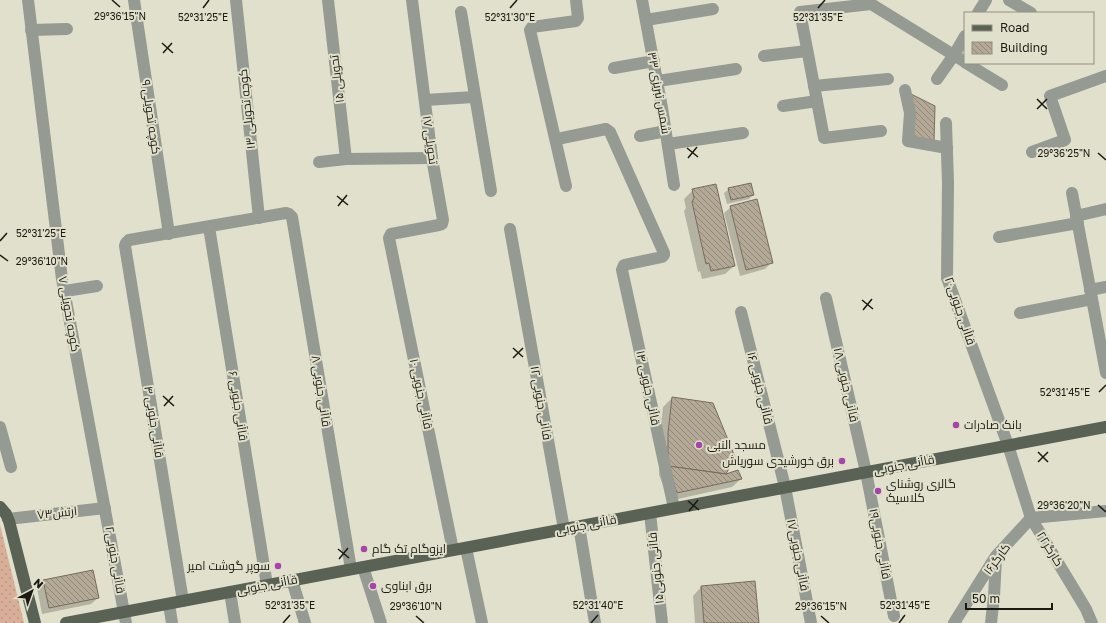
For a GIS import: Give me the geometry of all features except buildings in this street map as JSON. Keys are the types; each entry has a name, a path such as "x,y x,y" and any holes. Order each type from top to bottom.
{"main road":[{"name":"قاآنی جنوبی","path":"66,623 125,618 183,601 1106,427"},
{"path":"0,507 8,519 35,623"}],"street":[{"name":"کوچه تحویلی ۷","path":"28,0 64,291 105,508"},
{"name":"کوچه تحویلی ۹","path":"134,0 168,234"},
{"name":"کوچه تحویلی ۱۳","path":"236,0 259,218"},
{"name":"تحویلی ۱۵","path":"328,0 346,159"},
{"name":"تحویلی ۱۷","path":"389,238 391,234 442,224 443,220 432,158 412,0"},
{"path":"566,186 530,30 532,27 576,21 578,18 576,0"},
{"name":"شمس تبریزی ۳۳","path":"642,0 658,81 674,185"},
{"path":"979,12 986,0"},
{"path":"1009,0 1029,12"},
{"path":"881,131 824,138 800,12 871,4 964,62"},
{"path":"646,20 713,9"},
{"path":"460,12 491,191"},
{"path":"31,30 67,29"},
{"path":"937,79 954,56 964,38"},
{"path":"764,56 807,51"},
{"path":"614,68 654,60"},
{"path":"968,64 1002,85"},
{"path":"658,81 736,69"},
{"path":"1032,152 1065,140 1050,96 1106,76"},
{"path":"814,86 888,79"},
{"path":"905,90 910,113 908,141 947,148"},
{"path":"425,100 474,97"},
{"path":"783,106 817,101"},
{"name":"۲۰قاآنی جنوبی","path":"946,123 948,183 947,278 1008,445 1031,518"},
{"name":"قاآنی جنوبی ۱۴","path":"562,138 606,129 610,132 664,253 662,257 624,265 622,270 674,508"},
{"path":"640,136 666,131"},
{"path":"668,144 743,133"},
{"path":"319,162 346,159 432,158"},
{"path":"1072,193 1091,295 1104,351 1106,373"},
{"path":"999,237 1077,219 1106,209"},
{"name":"قاآنی جنوبی ۸","path":"259,218 286,213 292,217 350,569"},
{"path":"168,234 259,218"},
{"name":"قاآنی جنوبی ۶","path":"209,227 267,585"},
{"name":"قاآنی جنوبی ۱۲","path":"510,229 564,529"},
{"name":"قاآنی جنوبی ۴","path":"168,234 129,240 125,246 183,601"},
{"name":"قاآنی جنوبی ۱۰","path":"389,238 453,550"},
{"path":"64,291 96,286"},
{"path":"1020,313 1091,295 1106,287"},
{"name":"قاآنی جنوبی ۱۸","path":"826,298 866,472"},
{"name":"قاآنی جنوبی ۱۶","path":"741,312 785,487"},
{"path":"0,427 11,467"},
{"name":"قاآنی جنوبی۱۹","path":"866,472 894,616"},
{"name":"قاآنی جنوبی۱۷","path":"785,487 811,623"},
{"name":"ارتش۷۳","path":"8,519 105,508"},
{"name":"۲قاآنی جنوبی","path":"105,508 125,618"},
{"path":"1031,518 1106,511"},
{"name":"قاآنی جنوبی۱۵","path":"650,513 662,623"},
{"name":"کارگر۱۶","path":"954,623 996,556 1031,518"},
{"name":"۲۲کارگر","path":"1031,518 1086,609 1092,623"},
{"path":"579,526 594,623"},
{"path":"466,548 482,623"},
{"path":"991,623 996,556"},
{"path":"364,567 381,623"},
{"path":"292,580 305,623"},
{"path":"230,592 235,623"},
{"path":"169,604 172,623"}],"shaded area":[{"path":"0,525 24,623 0,623"}],"place":[{"name":"بانک صادرات","path":"956,425"},
{"name":"مسجد النبی","path":"699,445"},
{"name":"برق خورشیدی سوریاش","path":"842,461"},
{"name":"گالری روشنای کلاسیک","path":"878,491"},
{"name":"ایزوگام تک گام","path":"364,549"},
{"name":"سوپر گوشت امیر","path":"278,566"},
{"name":"برق ابناوی","path":"373,586"}]}
